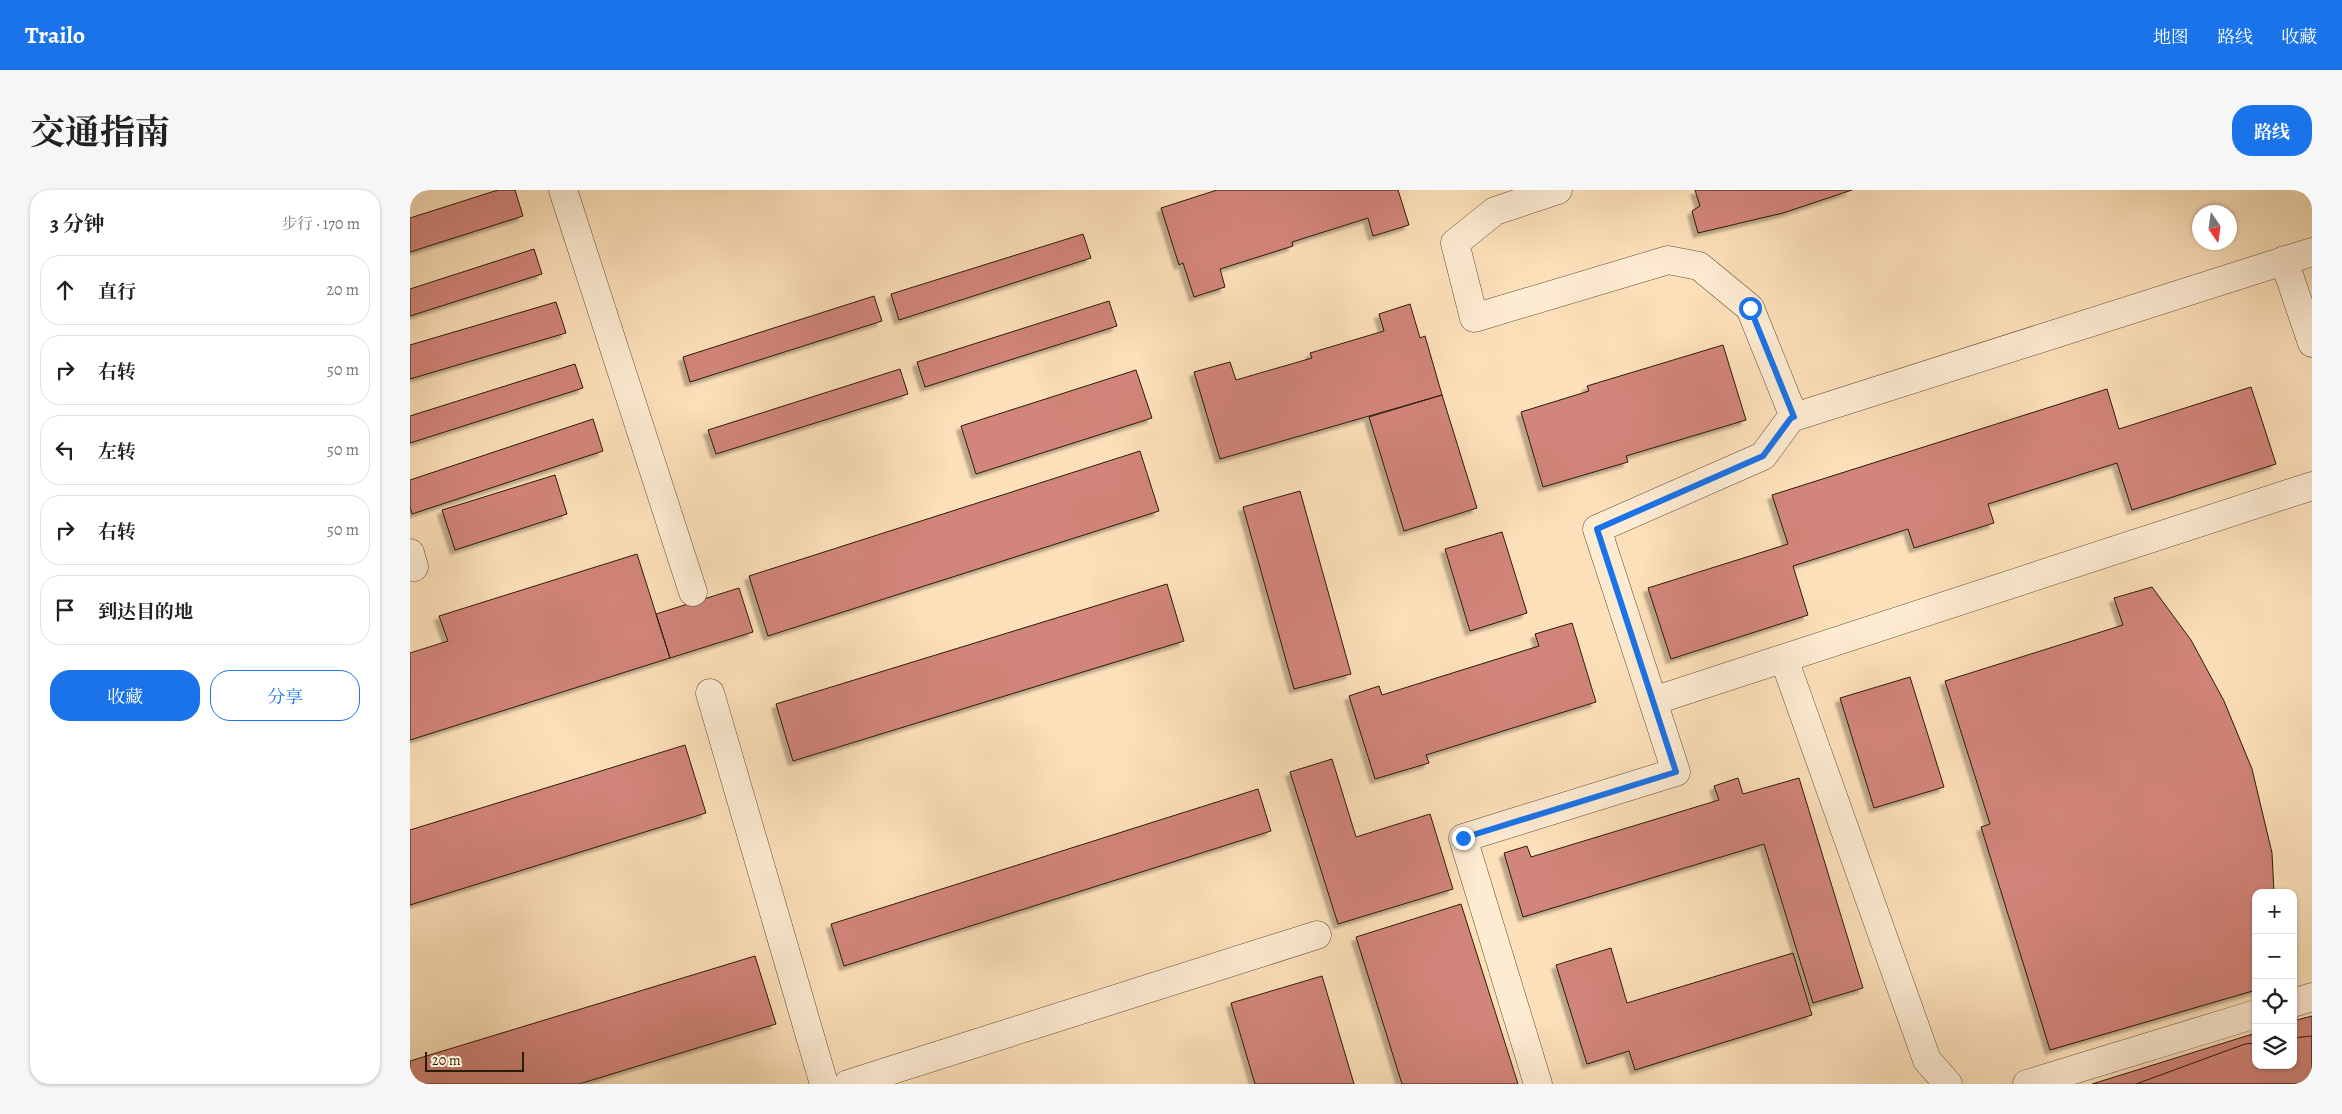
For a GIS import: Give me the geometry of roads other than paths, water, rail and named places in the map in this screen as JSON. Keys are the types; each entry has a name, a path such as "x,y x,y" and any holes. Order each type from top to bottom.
{"street":[{"path":"563,190 693,592"},
{"path":"1558,190 1495,211 1455,243 1474,318 1668,260 1699,266 1750,308 1794,417"},
{"path":"1538,1084 1463,838 1676,772 1597,529 1763,456 1791,418 2312,252"},
{"path":"2284,260 2312,343"},
{"path":"1653,701 2312,486"},
{"path":"1784,659 1927,1060 1948,1084"},
{"path":"710,693 824,1084"},
{"path":"848,1084 1317,935"},
{"path":"2297,1002 2312,997"},
{"path":"2026,1084 2252,1015"}]}
